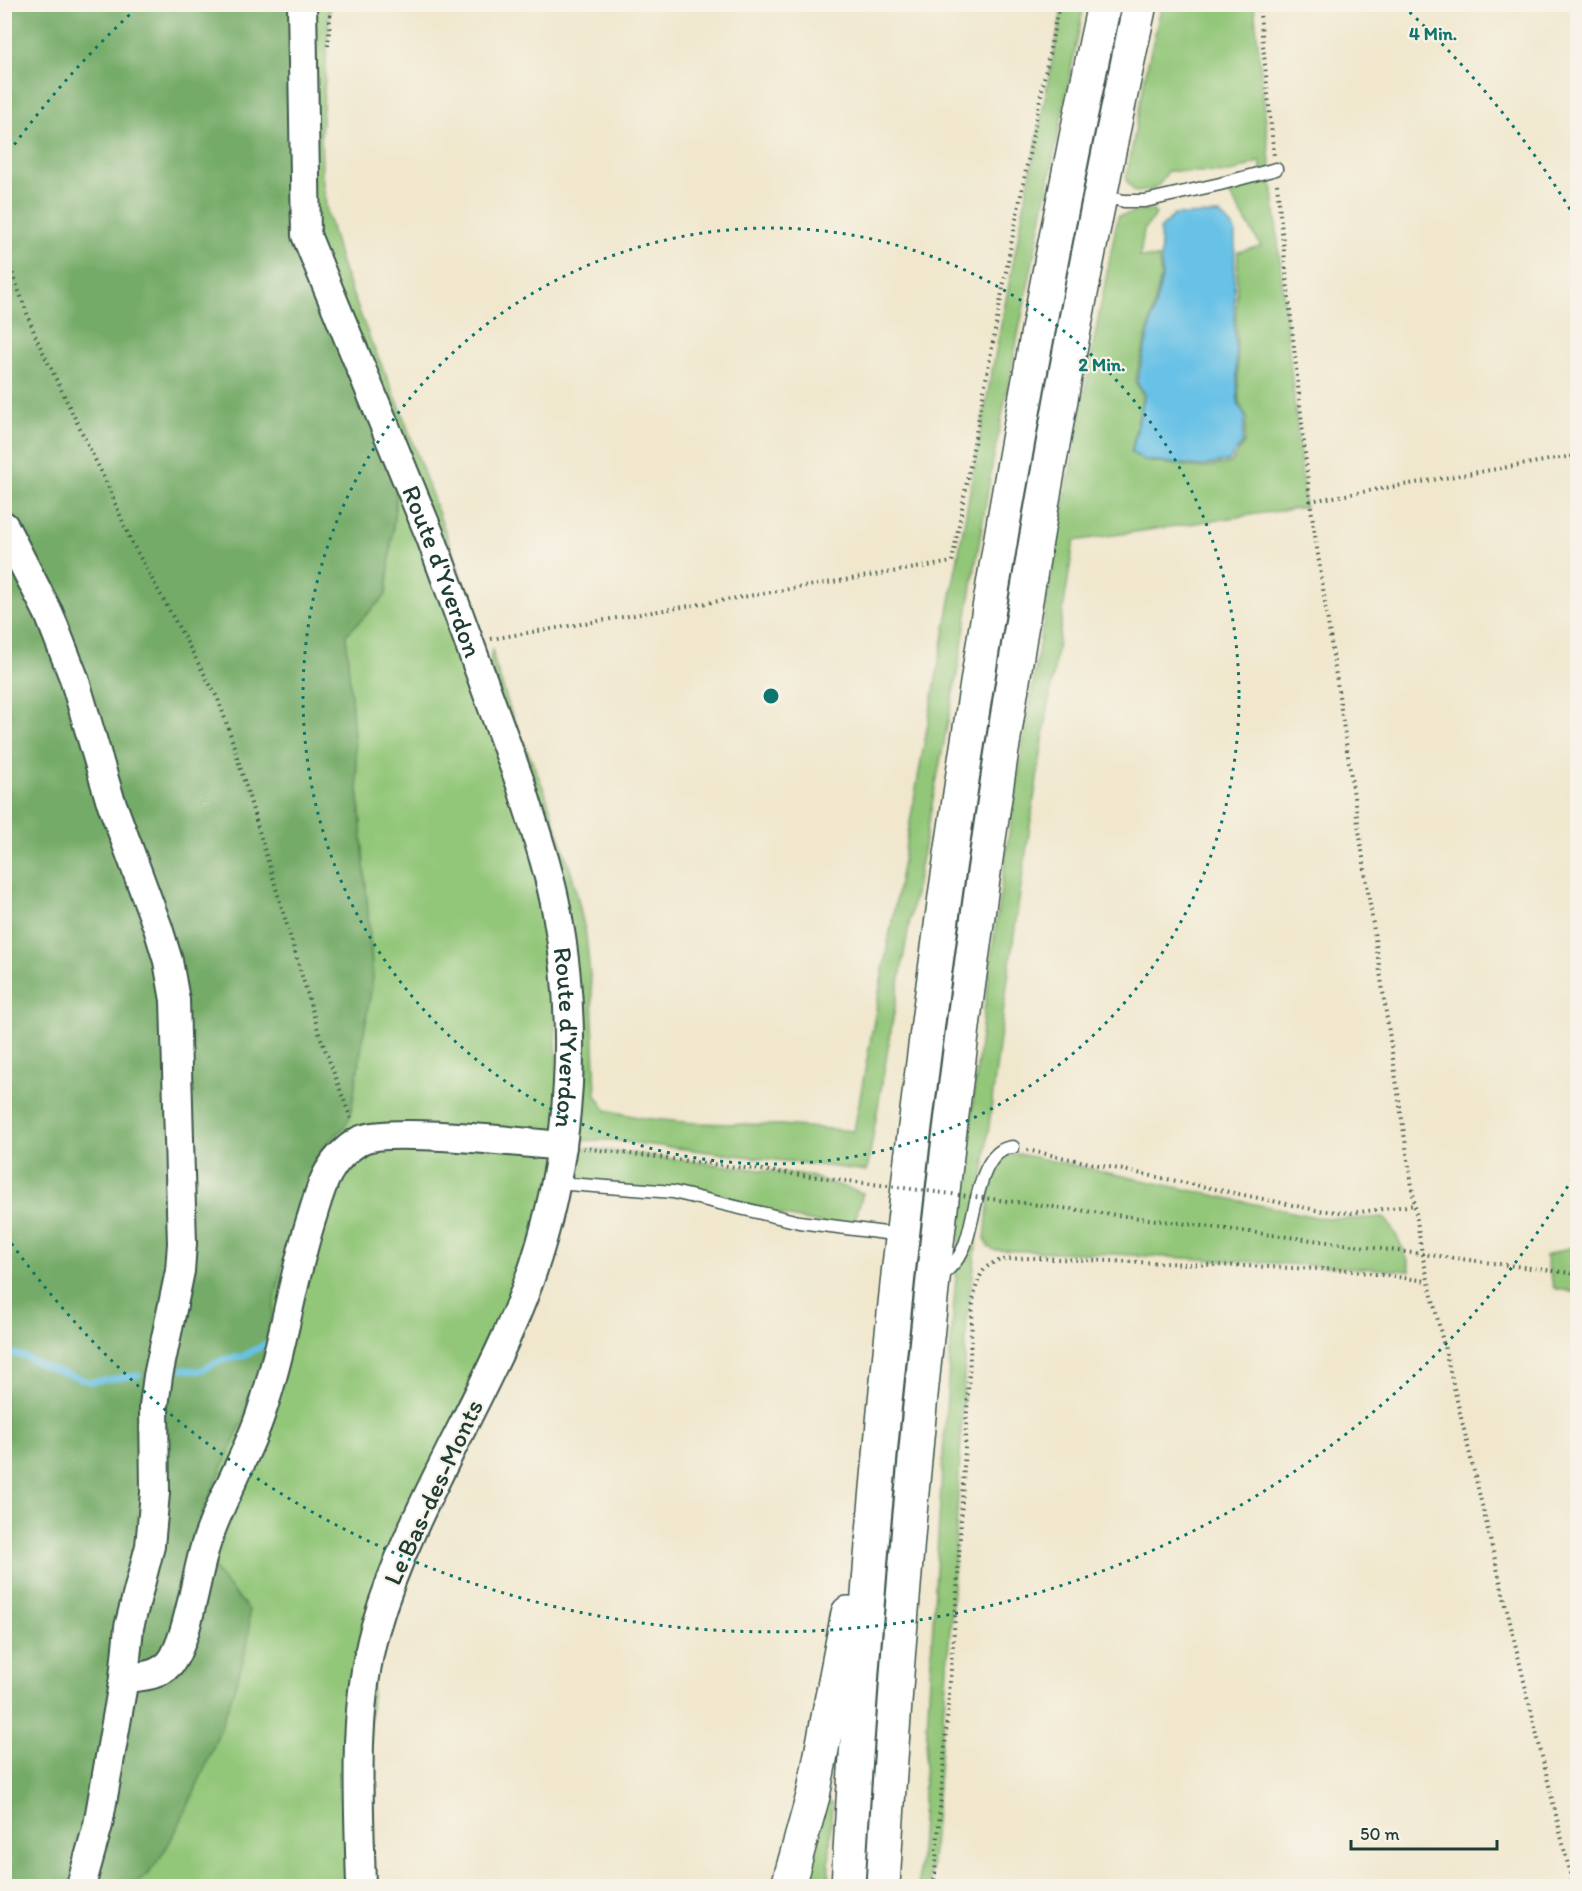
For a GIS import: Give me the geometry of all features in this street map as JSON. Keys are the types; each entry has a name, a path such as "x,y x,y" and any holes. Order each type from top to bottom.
{"highway":[{"path":"848,1887 860,1692 881,1441 901,1235 942,910 986,619 1048,272 1104,4"},
{"path":"883,1887 898,1647 911,1497 932,1282 962,1024 998,766 1050,452 1140,4"},
{"path":"788,1887 803,1837 822,1753 881,1441"}],"street":[{"name":"Route d'Yverdon","path":"302,4 306,235 408,478 483,637 556,911 567,988 569,1028 569,1068 562,1146"},
{"path":"4,526 49,614 64,650 109,796 158,928 168,961 175,1000 182,1243 175,1296 154,1406 155,1493 150,1546 129,1627 124,1678 110,1769 81,1887"},
{"path":"124,1678 153,1675 162,1670 179,1649 208,1537 260,1417 273,1380 303,1247 327,1174 336,1160 361,1139 396,1134 562,1146"},
{"name":"Le Bas-des-Monts","path":"361,1887 359,1736 364,1683 375,1631 392,1577 412,1527 509,1332 544,1233 562,1146"}],"lane":[{"path":"1100,195 1124,201 1145,201 1276,169"},
{"path":"932,1282 955,1263 964,1248 988,1163 998,1151 1013,1147"},
{"path":"555,1183 673,1192 782,1219 901,1235"}],"path":[{"path":"328,51 331,4"},
{"path":"483,637 952,562 1059,4"},
{"path":"1259,4 1310,501 1422,1254 1573,1887"},
{"path":"4,251 37,340 108,486 130,538 218,699 319,1033 350,1117 361,1139"},
{"path":"1310,501 1578,455"},
{"path":"562,1146 1578,1274"},
{"path":"1013,1147 1316,1210 1351,1213 1415,1205"},
{"path":"934,1887 957,1592 973,1302 975,1284 982,1270 991,1263 1003,1260 1033,1258 1346,1270 1427,1281"}],"green space":[{"path":"5,5 299,5 303,236 400,458 386,595 346,635 373,978 350,1117 344,1127 330,1140 312,1172 286,1247 262,1363 246,1414 200,1517 208,1559 220,1577 249,1610 249,1633 235,1687 206,1766 171,1840 154,1867 139,1881 122,1885 5,1886"},
{"path":"306,5 330,5 321,134 322,176 327,212 342,267 399,405 462,578 475,624 309,234"},
{"path":"1063,5 1084,5 993,461 958,669 910,919 867,1171 610,1140 572,1141 576,1062 489,667 492,649 512,715 545,792 573,878 586,935 592,995 596,1095 606,1110 642,1118 694,1123 782,1125 854,1131 985,408"},
{"path":"1162,5 1254,5 1305,507 1074,541 1005,1000 973,1276 968,1301 953,1591 930,1886 918,1886 949,1364 967,1155 979,1051 1008,841 1041,632 1118,216 1151,209 1156,214 1144,230 1140,257 1159,258 1161,277 1135,382 1143,394 1131,453 1144,461 1202,468 1231,463 1244,443 1247,417 1239,403 1236,322 1238,252 1261,246 1227,190 1231,183 1264,183 1260,161 1230,173 1168,171 1155,188 1147,191 1135,192 1126,180 1147,67"},
{"path":"400,458 546,868 562,1145 809,1176 863,1193 852,1230 691,1196 555,1183 375,1631 361,1886 84,1886 118,1885 138,1881 153,1867 170,1841 188,1806 221,1725 235,1687 249,1633 249,1610 220,1577 208,1559 200,1517 246,1414 286,1247 312,1172 330,1140 344,1127 350,1117 373,978 346,635 386,595"},
{"path":"1010,1154 1020,1154 1316,1217 1352,1219 1383,1217 1400,1242 1410,1271 1112,1254 994,1250 988,1246 985,1239 991,1176 996,1166"},
{"path":"1577,1246 1577,1293 1554,1288 1545,1256"},
{"path":"824,1802 832,1803 828,1886 800,1886"}],"water":[{"path":"1220,214 1235,230 1234,322 1238,404 1245,417 1242,443 1229,461 1202,466 1144,460 1132,452 1145,394 1137,382 1162,278 1160,229 1174,215"}],"waterway":[{"path":"183,1369 199,1371 224,1359 243,1356 264,1345"},
{"path":"4,1351 90,1382 139,1375"}]}
